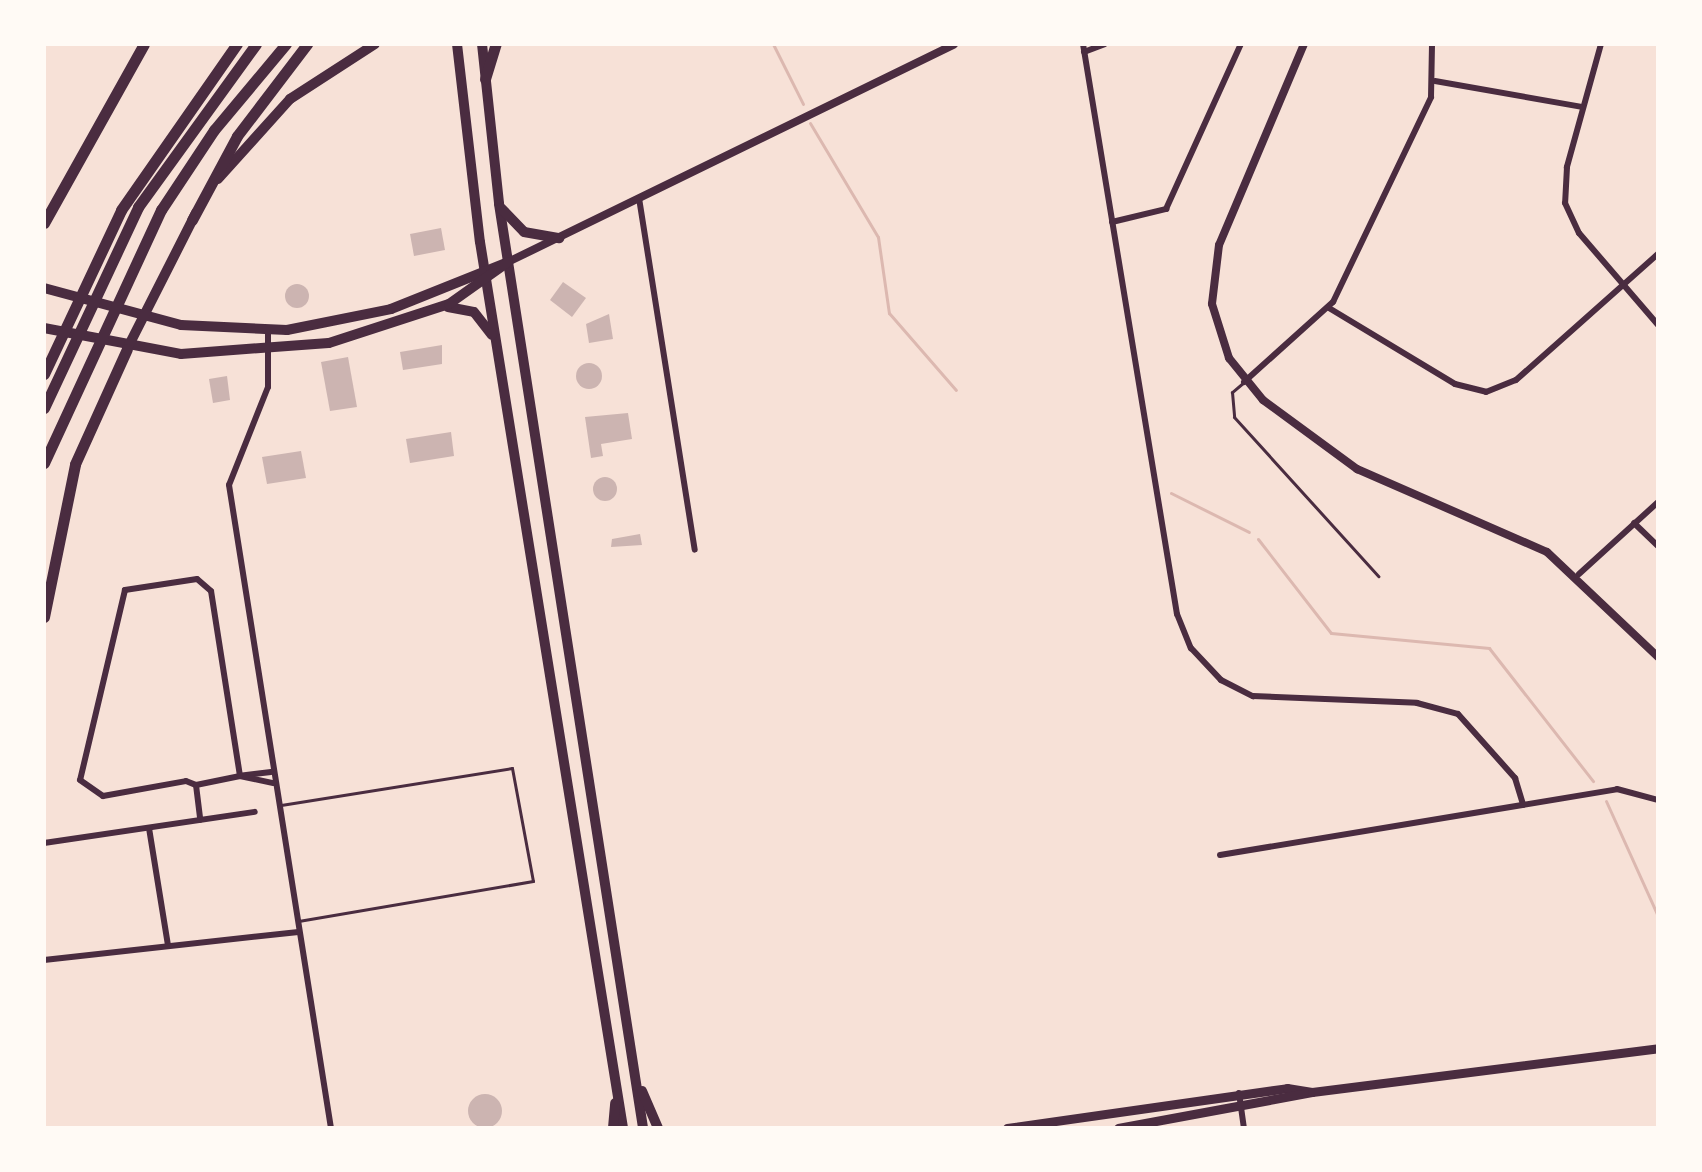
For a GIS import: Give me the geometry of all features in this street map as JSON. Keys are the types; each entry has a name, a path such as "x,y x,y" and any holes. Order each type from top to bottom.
{"highway":[{"path":"44,223 144,44"},
{"path":"44,374 89,271 152,158 237,44"},
{"path":"44,408 102,275 172,153 256,44"},
{"path":"44,463 124,280 188,167 286,44"},
{"path":"192,220 246,123 307,44"},
{"path":"485,79 496,44"},
{"path":"44,617 75,464 127,349"}],"main road":[{"path":"127,349 192,220 223,171 290,99 375,44"},
{"path":"457,44 486,282 623,1128"},
{"path":"482,44 499,204 643,1128"},
{"path":"499,204 524,232 559,238"},
{"path":"44,288 142,318 268,331 391,309 484,267 508,262"},
{"path":"44,328 127,349 271,350 349,339 442,307 486,282 508,262"},
{"path":"442,307 474,312 496,345"},
{"path":"1118,1128 1241,1109 1312,1092 1658,1048"},
{"path":"633,1066 658,1128"},
{"path":"613,1128 616,1089"},
{"path":"1007,1128 1239,1093 1312,1092"}],"street":[{"path":"508,262 954,44"},
{"path":"1105,44 1083,48 1176,605 1191,648 1221,680 1253,696 1417,703 1458,714 1515,778 1523,805"},
{"path":"1112,222 1166,209 1241,44"},
{"path":"1304,44 1231,203 1214,267 1215,323 1244,382 1378,481 1531,543 1579,574 1658,657"},
{"path":"1244,382 1329,308 1435,81 1432,44"},
{"path":"1601,44 1582,107 1565,203 1579,233 1658,325"},
{"path":"1435,81 1582,107"},
{"path":"639,198 695,550"},
{"path":"1329,308 1455,384 1486,392 1516,380 1658,254"},
{"path":"268,331 271,350 268,387 229,485 271,772 331,1128"},
{"path":"1579,574 1658,502"},
{"path":"1634,523 1658,546"},
{"path":"240,776 211,591 197,579 125,590 80,780 103,796 271,772"},
{"path":"240,776 273,783"},
{"path":"196,785 200,820"},
{"path":"1220,855 1617,789 1658,800"},
{"path":"44,843 255,812"},
{"path":"149,828 168,945"},
{"path":"44,960 298,932"},
{"path":"1239,1093 1244,1128"}],"lane":[{"path":"1244,382 1232,392 1234,417 1378,576"},
{"path":"277,806 512,768 533,881 296,922"}],"building":[{"path":"441,228 445,250 414,256 410,234"},
{"path":"563,282 586,298 572,317 550,300"},
{"path":"297,284 305,288 309,296 305,304 297,308 289,304 285,296 289,288"},
{"path":"609,314 613,339 589,343 586,324"},
{"path":"442,345 442,364 403,370 400,352"},
{"path":"348,357 357,407 330,411 321,362"},
{"path":"589,363 598,367 602,376 598,385 589,389 580,385 576,376 580,367"},
{"path":"227,376 230,400 213,403 209,379"},
{"path":"628,413 632,439 601,444 603,456 591,458 585,417"},
{"path":"451,432 454,456 410,463 406,439"},
{"path":"301,451 306,478 267,484 262,457"},
{"path":"605,477 616,484 617,489 610,500 605,501 594,494 593,489 600,478"},
{"path":"640,534 642,545 611,547 612,539"},
{"path":"485,1094 497,1099 502,1111 497,1123 485,1128 473,1123 468,1111 473,1099"}],"waterway":[{"path":"773,44 803,104"},
{"path":"810,123 878,237 889,313 956,390"},
{"path":"1171,493 1249,532"},
{"path":"1258,539 1331,633 1489,648 1593,781"},
{"path":"1606,801 1658,916"}]}
